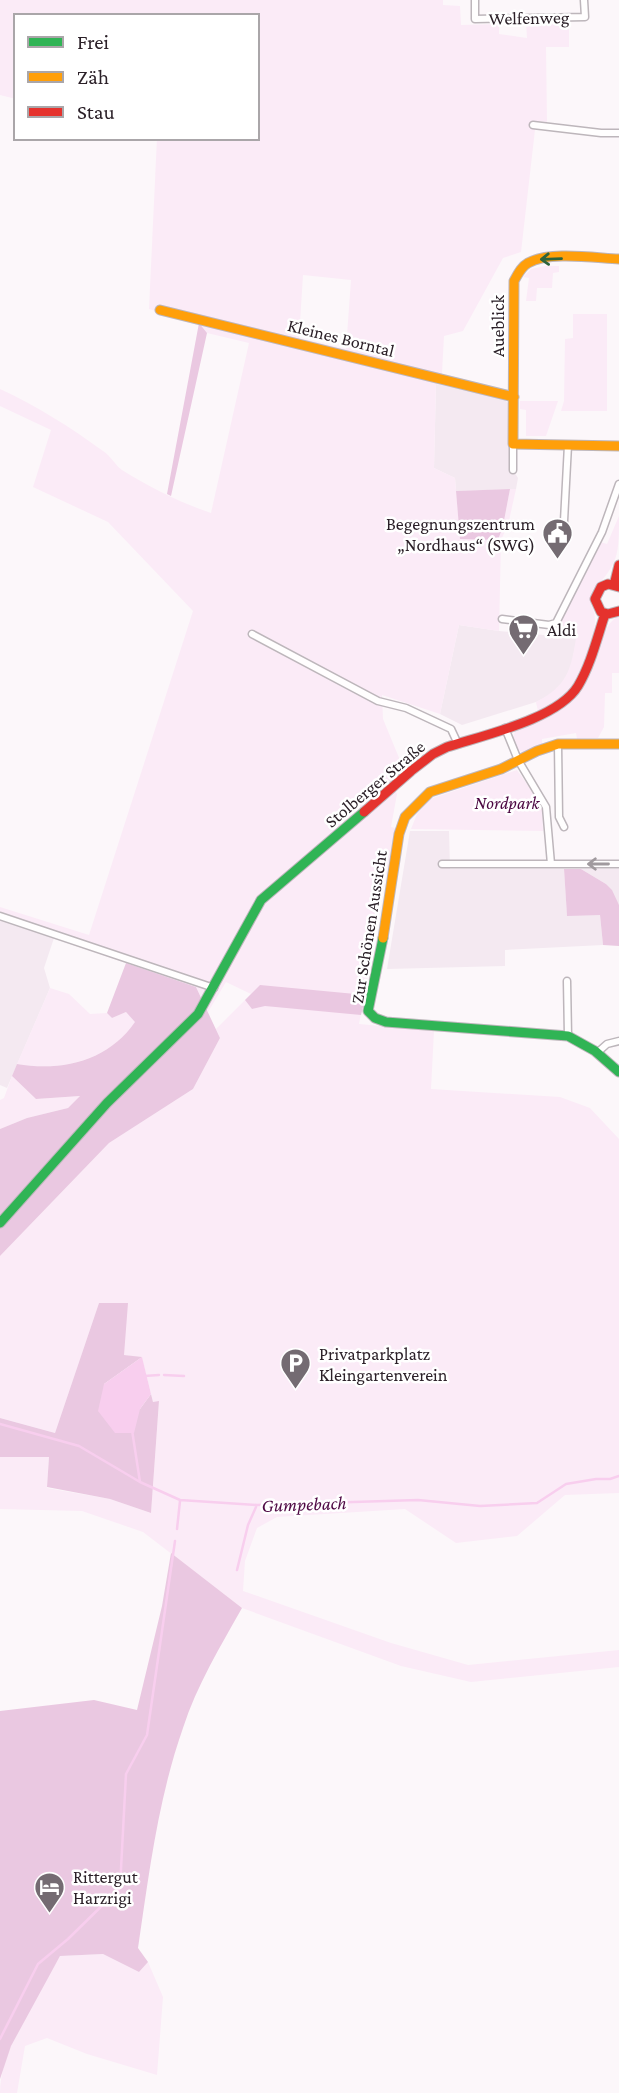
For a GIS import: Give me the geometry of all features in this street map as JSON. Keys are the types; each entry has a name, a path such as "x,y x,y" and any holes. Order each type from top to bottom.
{"street":[{"name":"Welfenweg","path":"475,0 475,19 584,17 584,0"},
{"path":"533,125 601,133 619,132"},
{"name":"Aueblick","path":"513,470 514,281 519,270 529,262 542,259 619,259"},
{"name":"Kleines Borntal","path":"160,310 514,397"},
{"path":"513,444 619,446"},
{"path":"563,540 568,445"},
{"path":"502,619 549,625 556,623 602,533 619,484"},
{"path":"619,565 617,586 604,585 594,597 597,607 605,614 619,611"},
{"name":"Stolberger Straße","path":"0,1223 107,1103 198,1014 261,900 433,754 551,711 567,699 578,686 593,655 605,614"},
{"path":"252,634 379,701 406,708 451,729 458,744"},
{"path":"505,728 518,760 546,807 551,864"},
{"path":"518,760 558,744 619,744"},
{"path":"558,744 559,817 564,827"},
{"name":"Zur Schönen Aussicht","path":"518,760 501,769 430,792 422,797 405,817 399,834 369,1011 375,1018 386,1022 568,1036 598,1052 619,1072"},
{"path":"442,864 619,864"},
{"path":"0,916 214,988"},
{"path":"567,981 568,1036"},
{"path":"598,1052 607,1044 619,1041"}],"shaded area":[{"path":"199,323 207,333 171,496 167,494"},
{"path":"436,384 503,398 510,405 510,465 518,478 516,489 456,491 455,478 434,468"},
{"path":"510,489 498,540 460,539 456,491"},
{"path":"459,625 577,638 571,667 561,686 550,695 536,702 462,725 440,714"},
{"path":"410,831 449,831 450,869 564,869 567,915 600,915 603,945 505,950 505,966 387,969"},
{"path":"564,869 581,869 612,890 619,905 619,946 603,945 600,915 567,916"},
{"path":"581,869 619,869 619,905 606,884"},
{"path":"0,920 54,938 44,968 50,988 7,1088 0,1085"},
{"path":"126,963 196,987 220,1038 193,1089 109,1143 0,1256 0,1129 27,1118 68,1108 80,1096 36,1099 12,1076 17,1064 51,1066 83,1060 112,1046 124,1035 135,1022 126,1012 112,1018 107,1013"},
{"path":"260,985 366,995 361,1015 265,1006 252,1009 245,1000"},
{"path":"99,1303 128,1303 124,1355 142,1357 104,1384 140,1409 151,1394 153,1402 159,1401 151,1513 110,1499 47,1487 49,1457 0,1457 0,1418 55,1433"},
{"path":"142,1357 151,1394 140,1409 134,1433 115,1433 98,1411 104,1384"},
{"path":"171,1553 242,1608 195,1697 174,1755 155,1837 138,1948 148,1962 139,1972 103,1954 60,1956 11,2046 0,2079 0,1711 94,1700 137,1710 162,1606"}],"green space":[{"path":"0,0 443,0 443,5 460,6 461,25 499,24 499,34 527,38 526,22 569,22 569,47 546,47 547,122 536,121 521,252 503,258 463,331 444,336 442,373 436,382 434,468 455,478 460,538 498,540 510,489 516,489 508,525 501,540 499,631 459,625 440,714 382,695 383,719 402,765 388,775 397,794 391,827 395,828 359,1024 434,1031 431,1089 560,1097 590,1108 619,1139 619,1493 565,1495 517,1536 456,1543 405,1509 277,1517 257,1528 245,1561 243,1591 391,1643 468,1665 619,1650 619,1667 471,1682 401,1666 242,1608 143,1532 82,1511 0,1509 0,1457 49,1457 47,1488 110,1499 151,1513 159,1402 153,1402 142,1358 124,1355 99,1303 55,1433 0,1418 0,1256 109,1143 193,1089 220,1038 216,1029 251,994 226,982 208,1012 196,987 0,920 0,907 89,935 193,611 108,522 33,487 51,430 0,406 0,389 78,434 106,453 132,476 211,513 249,343 207,333 199,323 149,309 157,140 259,140 259,14 14,14 14,98 0,95","holes":["303,275 351,280 346,349 299,338"]},
{"path":"559,266 559,272 553,273 552,288 537,288 536,301 526,301 529,278 523,277 531,269"},
{"path":"573,314 607,314 607,411 561,411 564,401 565,339 573,338"},
{"path":"520,401 558,401 546,436 526,436 526,410 520,409"},
{"path":"619,516 616,557 613,565 593,590 591,605 595,622 594,633 583,667 566,693 538,711 536,702 555,690 566,676 576,638 551,636 553,625 600,542 607,544"},
{"path":"619,616 619,673 612,673 612,693 605,693 604,727 598,738 577,739 576,733 542,739 542,747 523,752 516,749 513,738 517,728 558,712 577,693 594,663 609,624"},
{"name":"Nordpark","path":"517,770 542,805 543,831 411,829 417,814 430,799"},
{"path":"50,988 69,994 90,1014 107,1013 112,1018 126,1012 136,1022 112,1046 83,1060 51,1066 17,1064"},
{"path":"12,1076 36,1099 81,1096 68,1108 27,1118 0,1129 0,1100 4,1098"},
{"path":"103,1954 139,1972 148,1962 163,1997 157,2075 87,2054 47,2038 25,2046 17,2093 0,2093 6,2058 13,2040 60,1956"}],"waterway":[{"path":"144,1376 159,1375"},
{"path":"164,1375 184,1376"},
{"name":"Gumpebach","path":"0,1424 79,1446 140,1482 180,1500 257,1505 418,1500 480,1506 537,1503 566,1484 619,1476"},
{"path":"132,1430 140,1482"},
{"path":"177,1529 180,1501"},
{"path":"237,1570 248,1525 256,1507"},
{"path":"0,2039 38,1964 120,1888 126,1774 147,1735 175,1541"}],"traffic: fast":[{"path":"0,1223 107,1103 198,1014 261,900 364,812"},
{"path":"383,938 368,1011 375,1018 386,1022 568,1036 595,1051 619,1072"}],"traffic: slow":[{"path":"619,259 572,256 537,259 528,263 514,281 513,444 619,446"},
{"path":"160,310 514,397"},
{"path":"383,938 399,834 405,817 430,792 501,769 558,744 619,744"}],"traffic: jam":[{"path":"614,585 619,565"},
{"path":"619,587 608,584 601,587 595,599 601,612 608,614 619,611"},
{"path":"364,812 433,754 538,717 568,698 587,669 605,614"}],"place":[{"name":"Begegnungszentrum „Nordhaus“ (SWG)","path":"558,561"},
{"name":"Aldi","path":"524,657"},
{"name":"Privatparkplatz Kleingartenverein","path":"296,1391"},
{"name":"Rittergut Harzrigi","path":"50,1914"}]}
